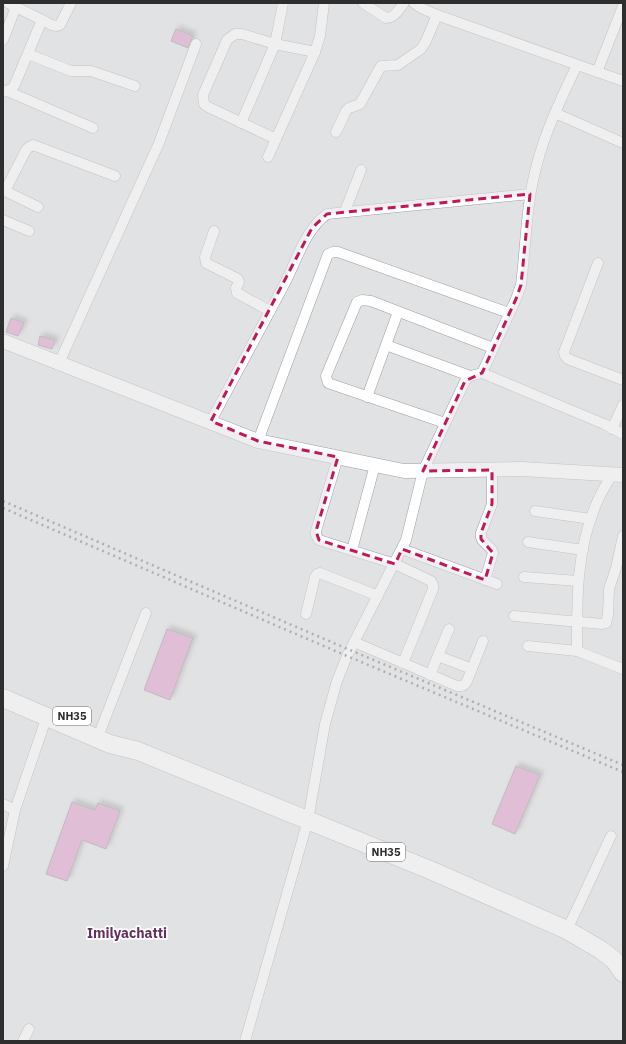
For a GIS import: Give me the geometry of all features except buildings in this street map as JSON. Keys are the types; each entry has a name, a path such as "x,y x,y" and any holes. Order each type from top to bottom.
{"highway":[{"name":"NH35","path":"3,686 101,729 117,737 138,751"},
{"name":"NH35","path":"3,698 110,744 138,751 444,876 578,935 614,960 623,972"}],"street":[{"path":"3,40 12,5 53,26 57,26 60,25 71,3"},
{"path":"241,123 275,44 283,3"},
{"path":"268,157 315,52 320,36 324,3"},
{"path":"363,3 386,18 391,18 404,3"},
{"path":"414,3 437,15 623,81"},
{"path":"598,72 620,22 623,6"},
{"path":"336,132 346,111 349,108 360,104 381,66 398,65 420,49 426,41 437,15"},
{"path":"42,20 15,84 5,92 93,128"},
{"path":"276,139 204,104 203,95 227,40 230,36 235,34 242,34 275,44 315,52"},
{"path":"59,363 156,150 196,44"},
{"path":"28,54 71,71 91,71 134,86"},
{"path":"482,373 510,313 521,285 530,194 537,163 555,113 577,65"},
{"path":"555,113 623,144"},
{"path":"38,207 4,191 29,147 33,146 115,176"},
{"path":"345,211 361,170"},
{"path":"211,421 270,311 312,228 327,214 345,211 530,194"},
{"path":"3,220 29,231"},
{"path":"214,231 205,257 206,263 238,279 239,282 236,288 236,293 270,311"},
{"path":"258,441 328,254 338,252 510,313"},
{"path":"598,263 564,352 565,356 568,358 623,380"},
{"path":"445,423 328,383 326,376 357,302 362,300 371,301 493,348"},
{"path":"367,397 398,312"},
{"path":"3,341 211,421 258,441 404,471 522,469 617,475"},
{"path":"386,345 470,376"},
{"path":"245,1041 308,820 325,724 337,681 354,642 406,540 423,471 465,381 470,376 482,373 623,434"},
{"path":"612,429 623,405"},
{"path":"338,457 316,531 316,535 319,540 394,564 431,581 433,585 433,589 403,663"},
{"path":"352,550 375,465"},
{"path":"485,580 493,553 482,540 481,533 492,504 492,470"},
{"path":"577,651 578,581 583,550 595,507 617,475"},
{"path":"534,511 591,519"},
{"path":"514,616 602,624 606,623 608,620 610,589 623,536"},
{"path":"528,542 583,550"},
{"path":"402,549 497,584"},
{"path":"306,614 315,577 320,573 378,596"},
{"path":"524,577 578,581"},
{"path":"101,729 146,613"},
{"path":"430,675 449,628"},
{"path":"354,642 461,687 465,685 483,641"},
{"path":"528,646 577,651 623,669"},
{"path":"438,656 472,669"},
{"path":"3,865 14,810 47,716"},
{"path":"3,804 14,810"},
{"path":"566,930 611,836"},
{"path":"23,1041 29,1029"}],"highlighted area":[{"path":"530,194 521,285 516,299 482,373 465,381 423,471 492,470 492,504 481,533 481,539 493,553 485,580 402,549 395,564 319,540 316,531 338,457 258,441 211,421 312,228 327,214"}],"railway":[{"path":"3,501 623,765"},
{"path":"3,508 347,656 623,772"}],"district":[{"name":"Imilyachatti","path":"127,933"}]}
